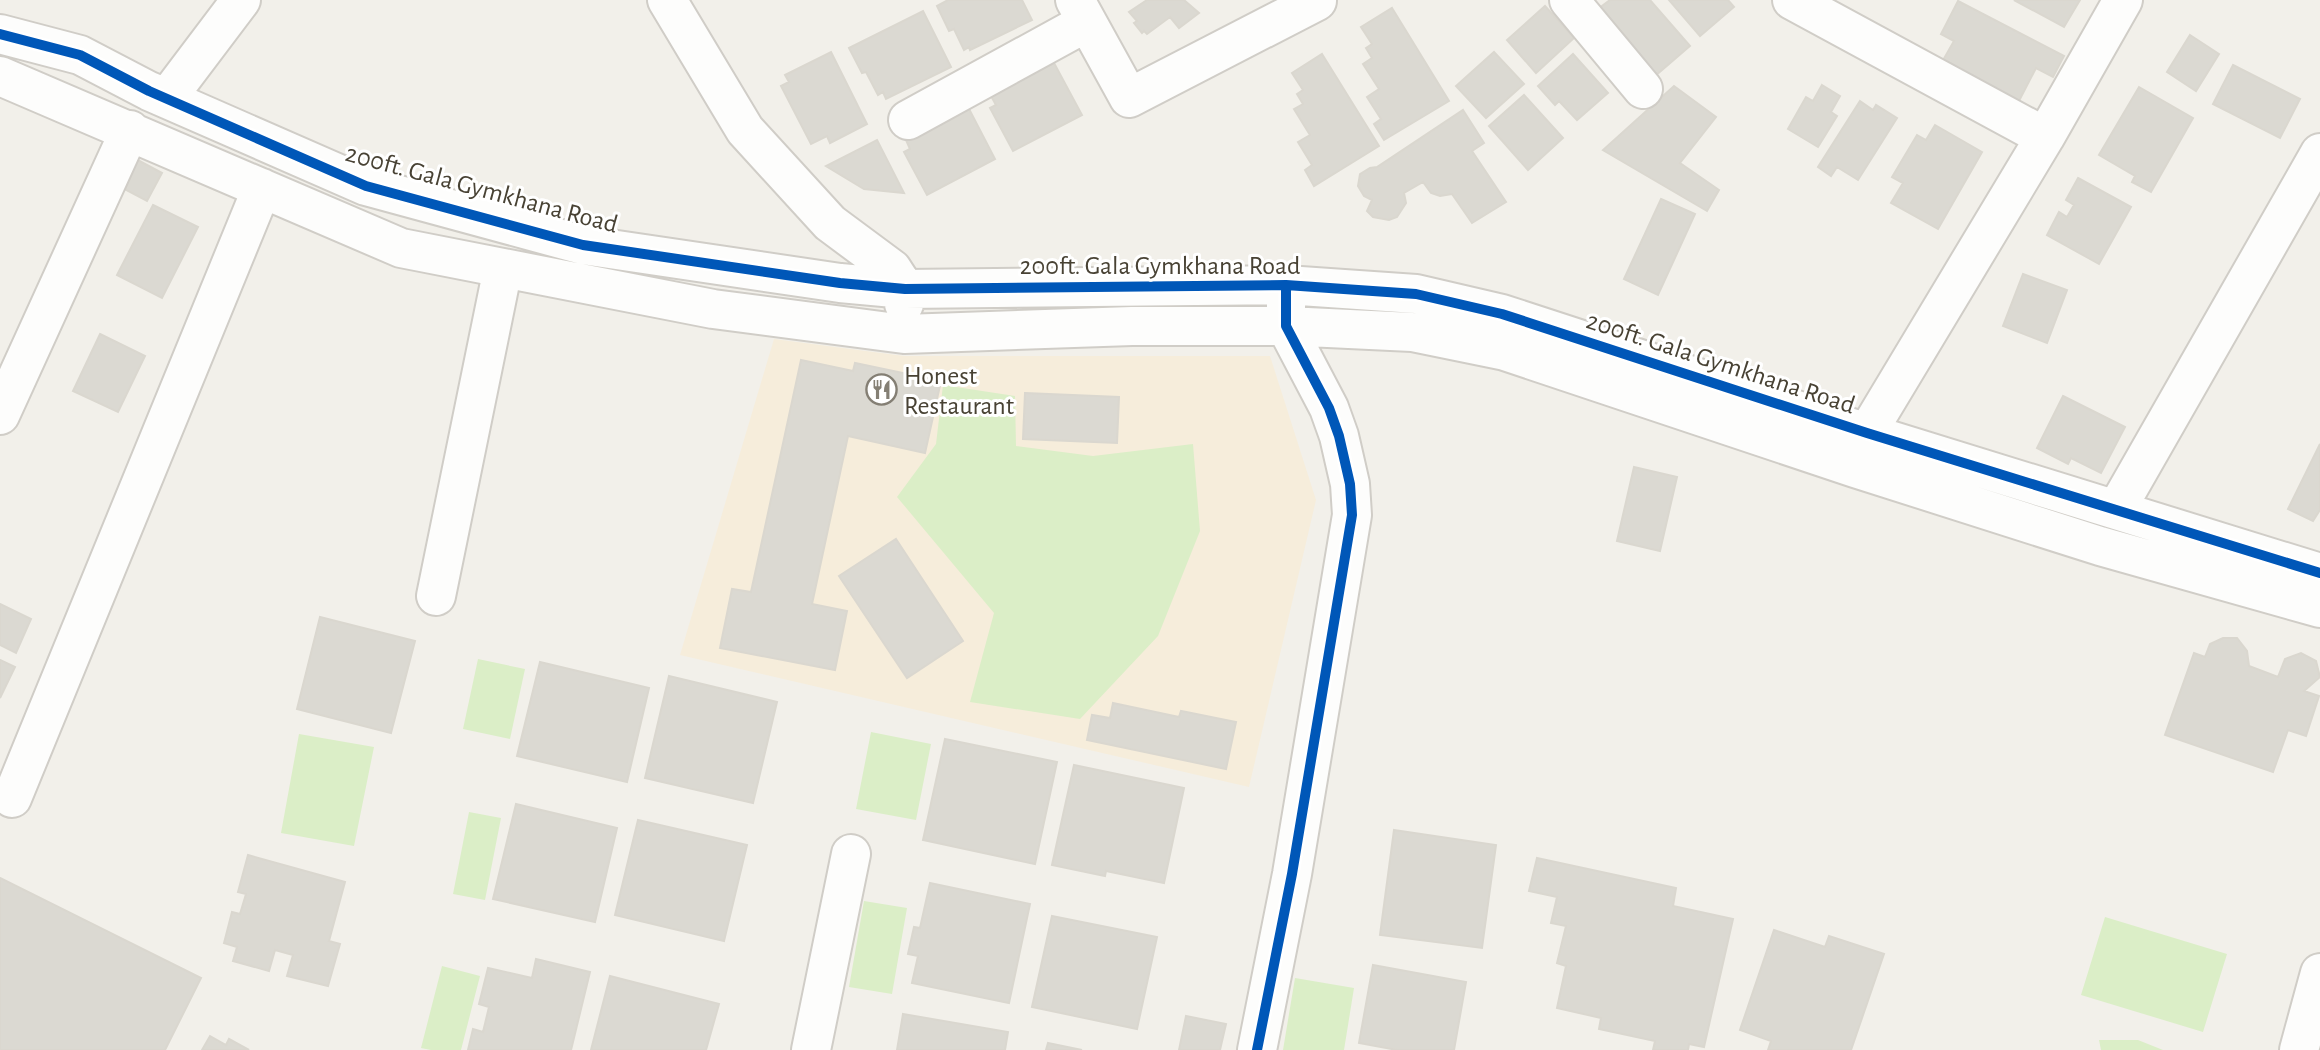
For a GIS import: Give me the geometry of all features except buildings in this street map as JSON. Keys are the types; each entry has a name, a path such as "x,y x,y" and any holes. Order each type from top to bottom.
{"street":[{"path":"167,98 241,0"},
{"path":"667,0 745,130 830,222 892,269 905,289 904,334"},
{"path":"1569,0 1643,89"},
{"path":"1792,0 2045,136"},
{"path":"1867,433 2123,0"},
{"path":"908,120 1081,11 1129,97 1317,1"},
{"name":"200ft. Gala Gymkhana Road","path":"0,34 80,55 167,98 366,186 583,245 840,283 905,289 1286,285 1416,294 1478,308 1867,433 2320,573"},
{"path":"0,76 401,248 713,309 904,334 1132,326 1286,326 1412,332 1504,351 2088,542 2320,608"},
{"path":"0,415 130,130"},
{"path":"2116,510 2320,153"},
{"path":"12,798 262,188"},
{"path":"436,596 503,268"},
{"path":"1257,1050 1292,874 1352,515 1350,484 1339,436 1329,408 1286,326 1286,285"},
{"path":"811,1050 851,855"},
{"path":"2299,1050 2320,973"}],"shaded area":[{"path":"774,339 904,356 1270,356 1316,500 1249,787 680,655"}],"green space":[{"path":"943,385 1015,396 1016,446 1093,456 1193,444 1200,531 1158,636 1080,719 970,702 994,613 897,497 936,444"},
{"path":"478,659 525,669 510,739 463,729"},
{"path":"871,732 931,744 916,820 856,809"},
{"path":"299,734 374,747 354,846 281,833"},
{"path":"469,812 501,818 485,900 453,894"},
{"path":"864,901 907,908 892,994 849,987"},
{"path":"2105,917 2227,954 2203,1032 2081,995"},
{"path":"442,966 480,976 461,1050 421,1048"},
{"path":"1295,978 1354,988 1344,1050 1283,1050"},
{"path":"2099,1040 2138,1040 2163,1050 2101,1050"}],"cycle path":[{"path":"0,34 80,55 149,91 366,186 583,245 840,283 905,289 1286,285 1416,294 1502,314 1867,433 2320,573"},
{"path":"1257,1050 1292,874 1352,515 1350,484 1339,436 1329,408 1286,326 1286,285"}],"place":[{"name":"Honest Restaurant","path":"881,390"}]}
